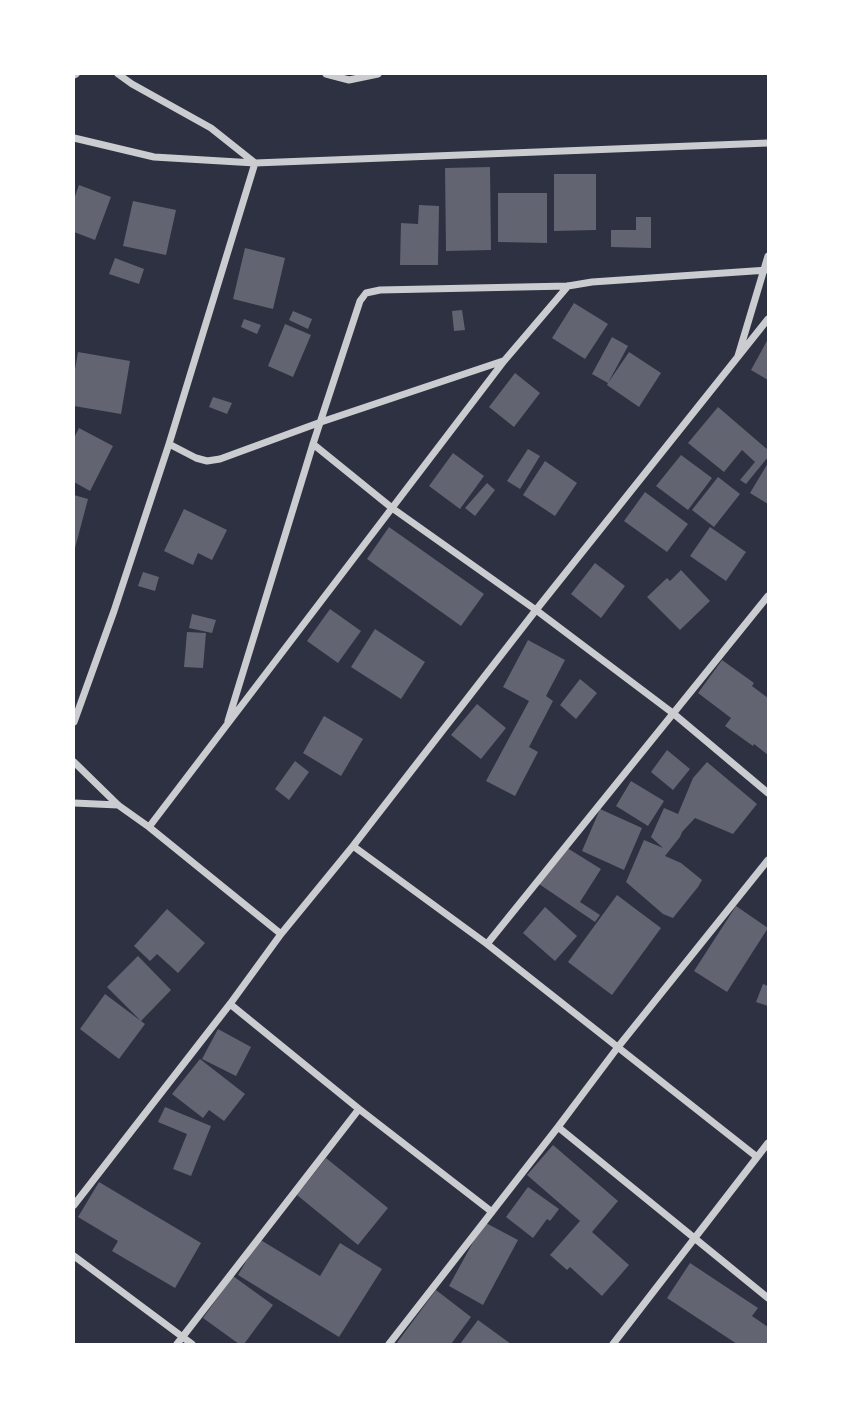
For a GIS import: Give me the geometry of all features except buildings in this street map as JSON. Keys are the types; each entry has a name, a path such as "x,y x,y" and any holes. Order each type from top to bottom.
{"street":[{"path":"118,74 211,128 255,163"},
{"path":"326,74 349,80 378,74"},
{"path":"74,138 154,157 255,163 768,143"},
{"path":"74,722 169,444 255,163"},
{"path":"736,360 768,256"},
{"path":"228,720 313,444 360,301 366,293 380,290 568,286 766,269"},
{"path":"149,827 504,360 568,286"},
{"path":"74,1205 281,934 768,319"},
{"path":"169,444 196,458 207,461 220,459 504,360"},
{"path":"313,444 393,508 536,610 674,714 768,793"},
{"path":"487,944 768,596"},
{"path":"74,762 118,805 281,934"},
{"path":"74,803 118,805"},
{"path":"353,846 487,944 757,1157"},
{"path":"389,1345 618,1047 768,860"},
{"path":"230,1004 492,1212"},
{"path":"180,1341 359,1109"},
{"path":"558,1127 768,1298"},
{"path":"614,1345 768,1143"},
{"path":"74,1256 180,1341 192,1345"}]}
